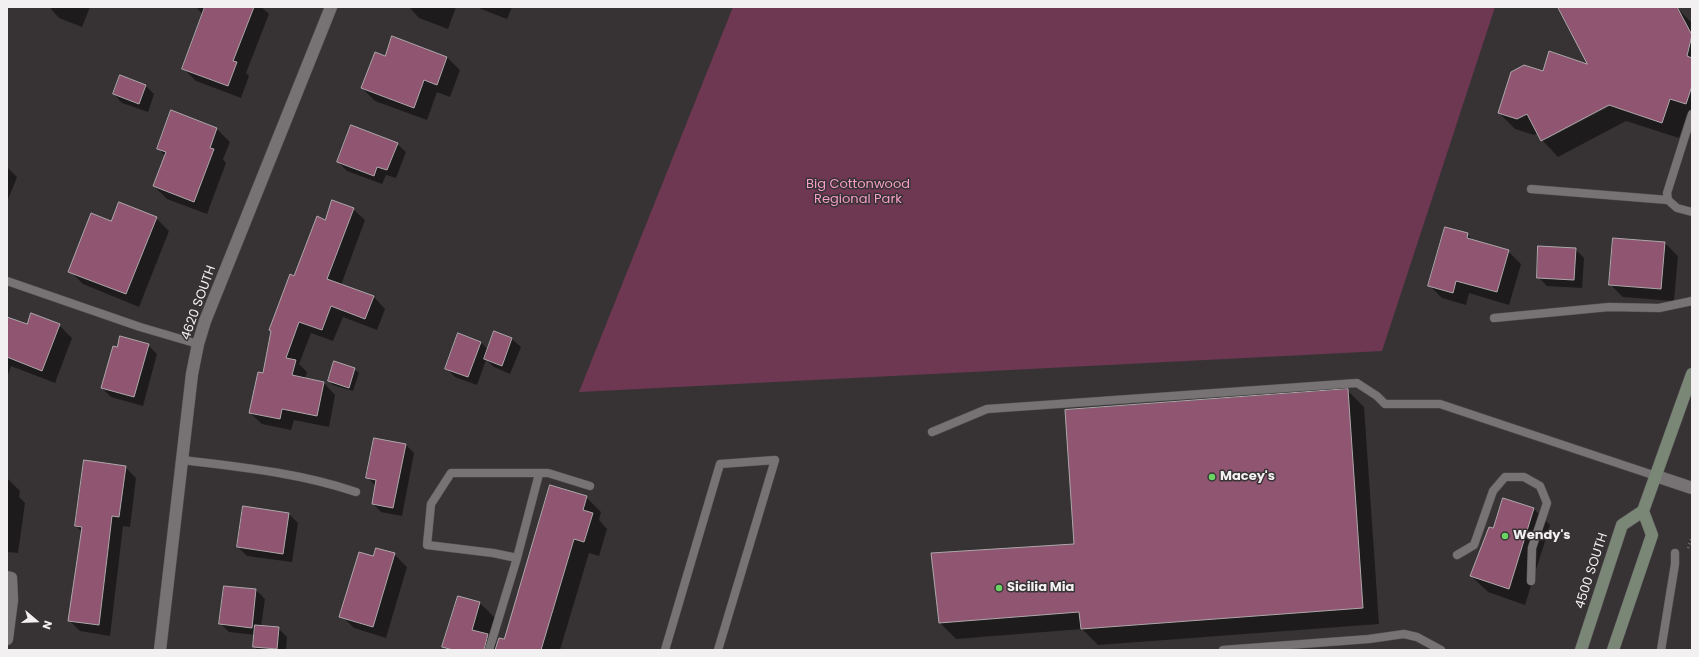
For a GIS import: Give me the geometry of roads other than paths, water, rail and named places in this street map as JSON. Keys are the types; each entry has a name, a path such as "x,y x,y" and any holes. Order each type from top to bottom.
{"main road":[{"path":"1613,650 1652,535 1643,511 1692,374"},
{"name":"4500 SOUTH","path":"1581,650 1622,525 1643,511"}],"street":[{"name":"4620 SOUTH","path":"160,650 192,374 198,344 205,321 331,7"},
{"path":"1656,476 1692,488"},
{"path":"7,576 11,578 12,600 7,639"}],"lane":[{"path":"1668,200 1667,193 1692,114"},
{"path":"1531,189 1668,200 1677,208 1692,212"},
{"path":"7,281 140,327 198,344"},
{"path":"1494,318 1609,308 1660,308 1692,301"},
{"path":"932,432 987,409 1357,383 1377,396 1385,404 1440,404 1656,476"},
{"path":"182,460 276,471 327,482 356,492"},
{"path":"665,650 720,464 775,460 718,650"},
{"path":"517,558 427,545 431,504 451,473 548,474 590,486"},
{"path":"489,650 517,558 539,474"},
{"path":"1456,556 1474,545 1493,491 1505,477 1524,477 1540,486 1547,503 1532,548 1531,581"},
{"path":"1661,650 1675,564 1675,553"},
{"path":"1223,650 1362,640 1404,634 1417,637 1441,650"}],"place":[{"name":"Macey's","path":"1212,477"},
{"name":"Wendy's","path":"1505,536"},
{"name":"Sicilia Mia","path":"999,588"}],"park label":[{"name":"Big Cottonwood Regional Park","path":"858,192"}]}
